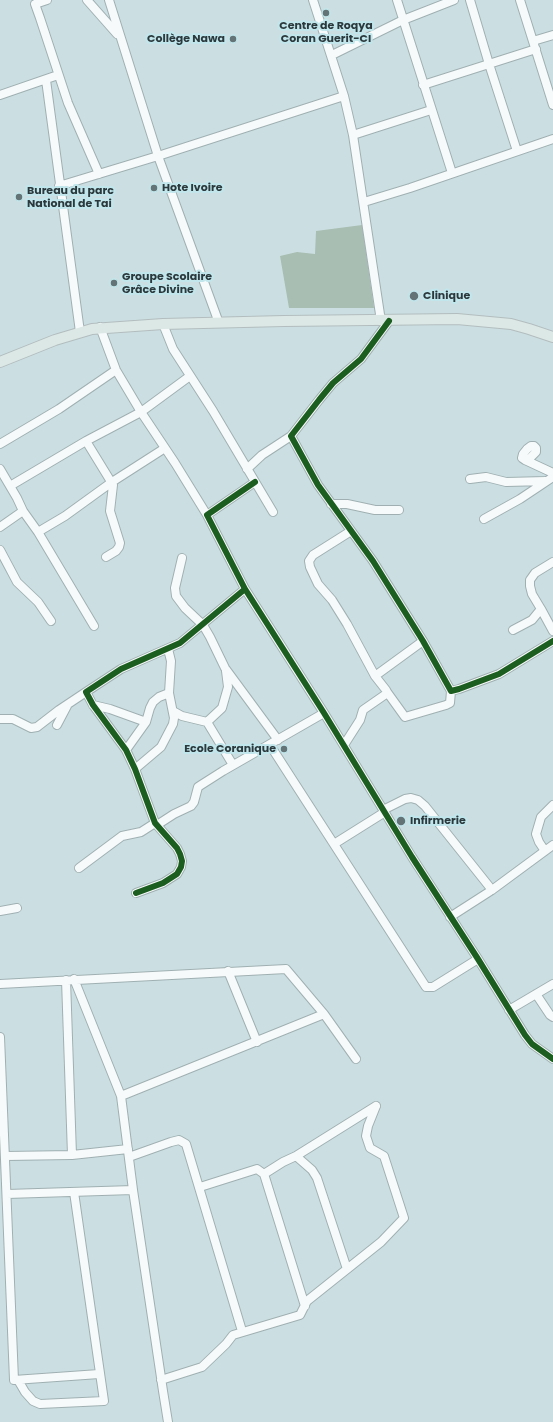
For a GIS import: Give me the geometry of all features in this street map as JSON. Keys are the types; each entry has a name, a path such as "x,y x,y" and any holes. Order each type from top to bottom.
{"main road":[{"path":"0,362 55,340 100,327 163,324 457,319 510,324 553,338"}],"street":[{"path":"47,0 34,2 76,124 99,174"},
{"path":"87,0 120,37"},
{"path":"109,0 158,156 220,323"},
{"path":"247,469 262,455 291,436 334,383 361,359 385,321 353,135 344,96 313,0"},
{"path":"396,0 452,173"},
{"path":"332,56 403,20 454,0"},
{"path":"470,0 517,151"},
{"path":"520,0 534,45 550,87 553,104"},
{"path":"423,85 489,64 534,45 553,35"},
{"path":"0,95 58,75"},
{"path":"46,80 59,186 80,332"},
{"path":"59,186 158,156 344,96"},
{"path":"353,135 431,110"},
{"path":"364,202 410,188 553,139"},
{"path":"163,324 173,349 213,411 273,512"},
{"path":"100,327 116,370 207,515 245,589 525,1036 532,1044 553,1058"},
{"path":"0,444 59,409 116,370"},
{"path":"10,486 86,441 141,412 190,376"},
{"path":"291,436 318,486 331,504 351,531 373,561 452,691 450,702 446,706 407,717 404,716 375,676 347,624 332,600 318,584 311,573 309,561 313,556 351,531"},
{"path":"86,441 112,482 113,488 110,510 120,543 116,551 106,557"},
{"path":"38,532 65,516 112,482 165,448"},
{"path":"527,461 553,473"},
{"path":"0,469 23,511 38,532 94,626"},
{"path":"470,479 486,477 506,482 549,479"},
{"path":"484,519 528,494 549,479"},
{"path":"207,515 255,482"},
{"path":"331,504 347,504 374,510 399,510"},
{"path":"0,527 23,511"},
{"path":"0,550 17,582 38,602 51,621"},
{"path":"182,558 175,588 176,596 185,608 203,625 225,668 278,740"},
{"path":"553,562 536,573 530,580 532,594 553,631"},
{"path":"0,719 16,720 34,728 42,724 59,710 121,669 180,643 245,589"},
{"path":"513,630 532,620 541,610"},
{"path":"375,676 423,641"},
{"path":"452,691 499,674 553,641"},
{"path":"135,769 163,744 173,724 174,718 169,693 171,667 168,649"},
{"path":"207,722 222,708 228,687 225,668"},
{"path":"86,692 93,705 126,750 135,769 156,824 177,848 182,861 181,867 177,874 170,879 136,893"},
{"path":"344,745 360,720 363,710 387,692"},
{"path":"126,750 146,722 150,708 155,700 169,693"},
{"path":"57,725 67,705"},
{"path":"93,705 110,709 146,722"},
{"path":"173,711 187,718 207,722 233,765"},
{"path":"79,868 122,836 141,832 192,806 198,787 233,765 324,713"},
{"path":"270,745 426,987 433,987 478,959"},
{"path":"334,844 405,799 411,798 418,800 425,806 492,890"},
{"path":"545,851 536,834 541,817 553,805"},
{"path":"450,917 492,890 553,845"},
{"path":"0,911 17,908"},
{"path":"0,984 70,979 286,969 324,1014 356,1059"},
{"path":"228,971 257,1042"},
{"path":"70,979 121,1096 133,1190 168,1422"},
{"path":"70,979 72,1155"},
{"path":"509,1010 553,984"},
{"path":"536,994 553,1017"},
{"path":"121,1096 324,1014"},
{"path":"0,1037 14,1380 99,1374"},
{"path":"161,1380 202,1367 226,1344 233,1335 242,1331 300,1315 308,1300 381,1242 404,1218 384,1156 370,1148 366,1136 368,1126 376,1106 296,1156 264,1174"},
{"path":"6,1156 128,1153 179,1140 186,1144 242,1331"},
{"path":"296,1156 312,1170 317,1178 347,1269"},
{"path":"200,1187 257,1169 264,1174 305,1306"},
{"path":"7,1194 133,1190"},
{"path":"18,1380 25,1392 33,1401 40,1404 104,1401 74,1192"}],"green space":[{"path":"362,225 374,308 289,308 280,256 297,252 315,254 316,231"}],"cycle path":[{"path":"389,321 361,359 333,383 291,436 318,485 373,561 423,641 451,691 499,674 553,641"},
{"path":"136,893 163,883 177,874 181,867 182,861 177,848 155,823 135,769 126,750 93,705 86,692 121,669 180,643 245,589 207,515 255,482"},
{"path":"245,589 525,1035 532,1044 553,1059"}],"place":[{"name":"Centre de Roqya Coran Guerit-CI","path":"326,13"},
{"name":"Collège Nawa","path":"233,39"},
{"name":"Hote Ivoire","path":"154,188"},
{"name":"Bureau du parc National de Tai","path":"19,197"},
{"name":"Groupe Scolaire Grâce Divine","path":"114,283"},
{"name":"Clinique","path":"414,296"},
{"name":"Ecole Coranique","path":"284,749"},
{"name":"Infirmerie","path":"401,821"}]}
